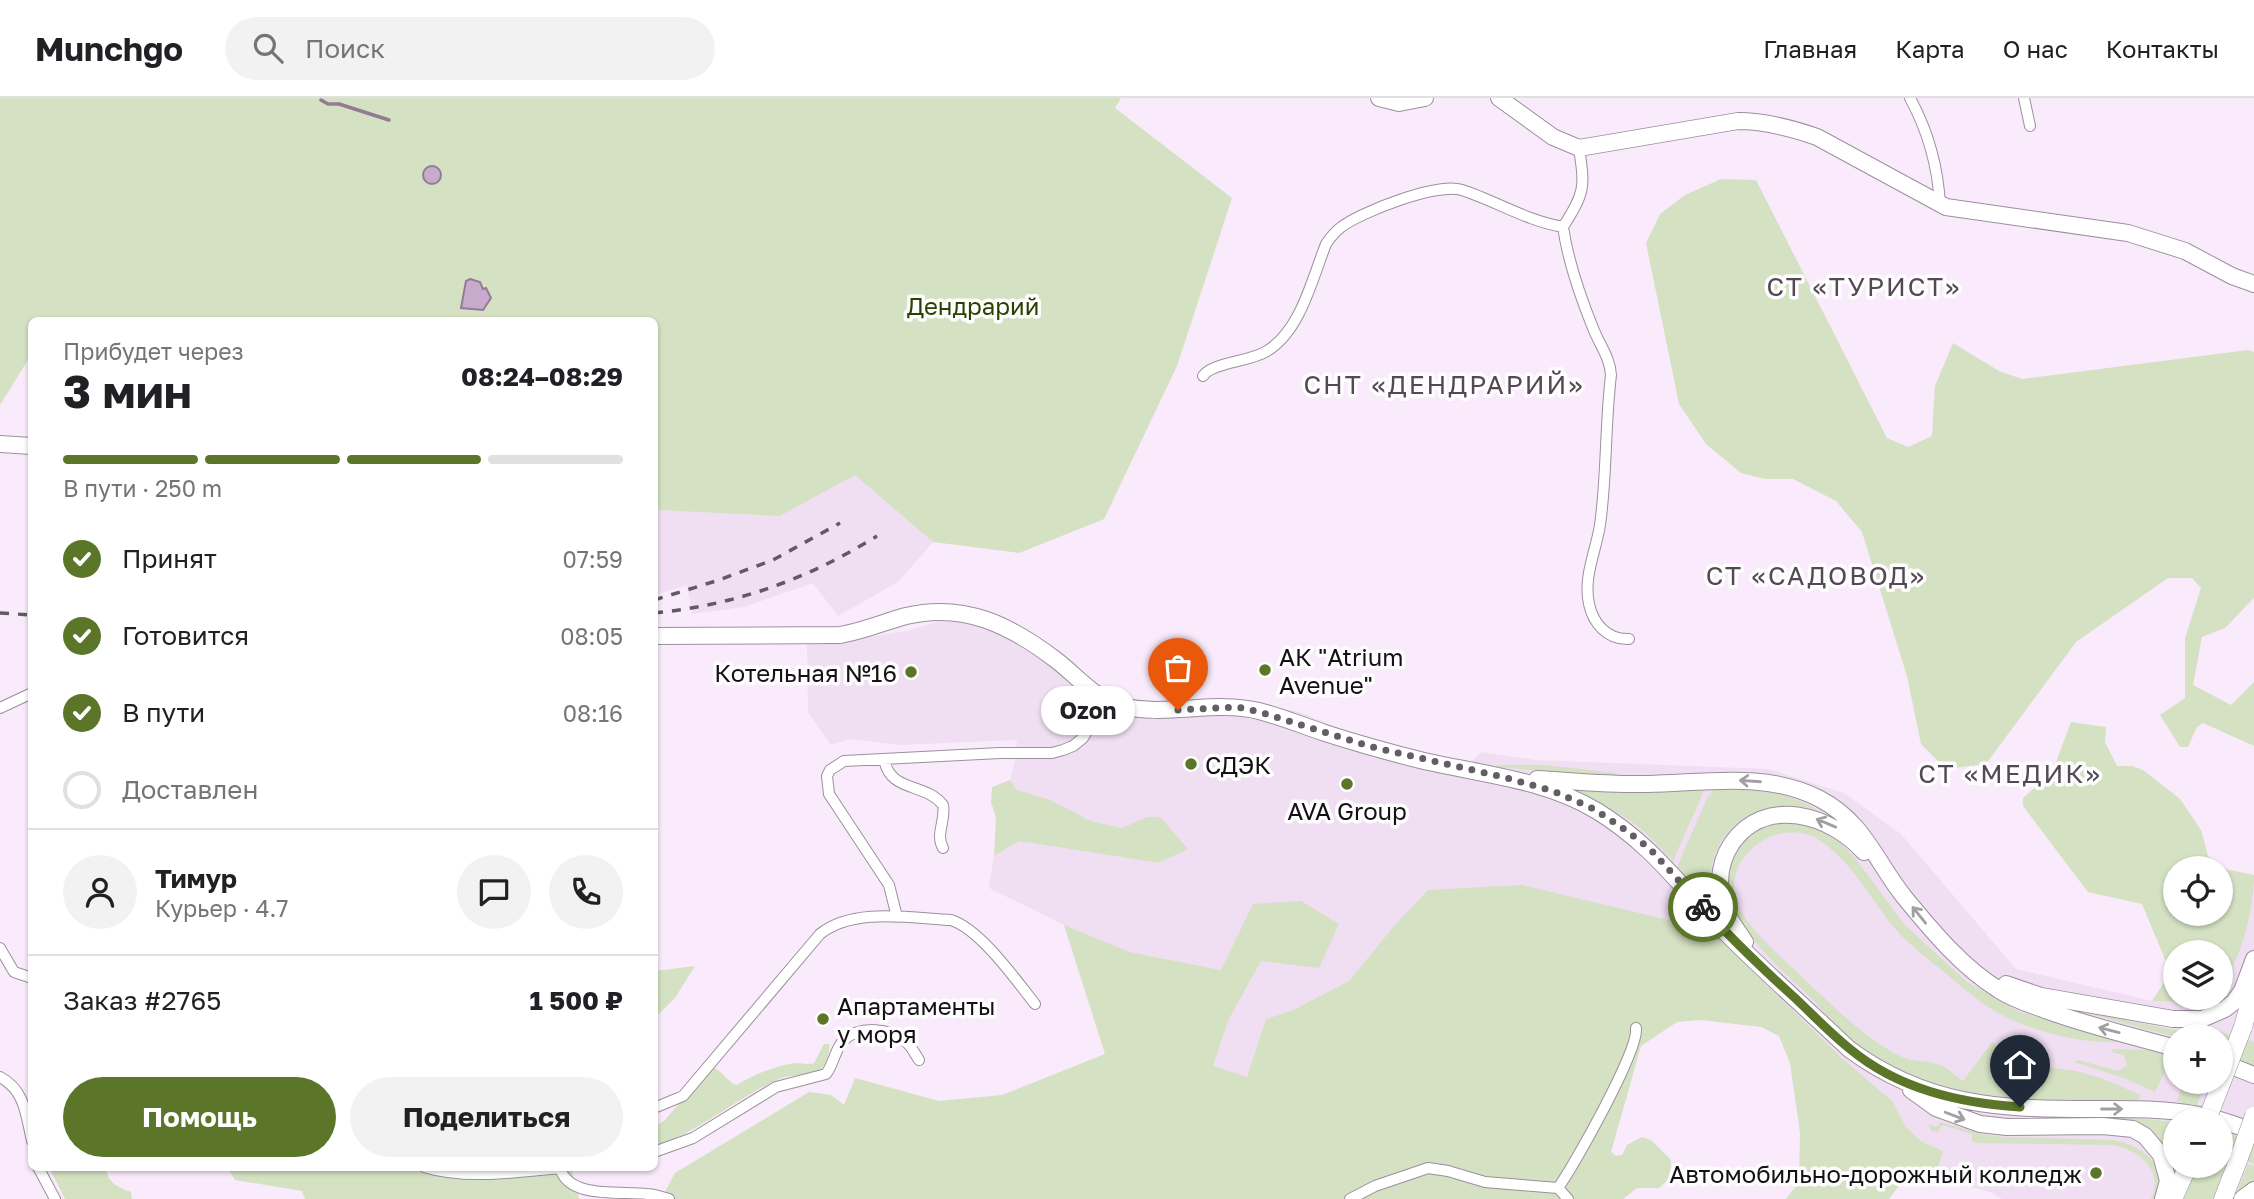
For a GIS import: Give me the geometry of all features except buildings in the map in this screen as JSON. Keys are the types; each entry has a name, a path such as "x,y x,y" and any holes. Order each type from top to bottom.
{"main road":[{"path":"1379,98 1399,103 1426,98"},
{"path":"1499,98 1552,137 1579,148 1725,122 1765,122 1816,137 1940,205 1965,211 2128,233 2185,251 2232,276 2254,284"},
{"path":"0,444 28,446"},
{"path":"658,636 840,635 865,631 910,615 960,611 1006,628 1053,658 1106,700 1127,707 1156,711 1237,707 1383,750 1553,791 1594,809 1650,849 1725,932 1849,1049 1898,1079 1938,1095 1967,1102 2044,1109 2161,1110 2223,1120 2254,1132"},
{"path":"1503,777 1623,785 1741,780 1797,789 1821,799 1842,814 1864,836 1894,885"},
{"path":"1759,965 1726,912 1721,895 1722,863 1727,850 1735,839 1754,823 1775,815 1788,814 1818,819 1833,826 1857,844 1935,934 2001,991 2022,1002 2082,1023 2163,1045"},
{"path":"1956,954 2002,982 2041,996 2189,1021 2213,1016 2234,1002 2242,991 2254,960"},
{"path":"2212,1108 2243,1027 2254,988"},
{"path":"2233,1067 2254,1075"},
{"path":"1898,1079 1936,1108 1980,1124 2007,1127 2103,1126 2133,1129 2145,1136 2161,1155 2168,1181 2163,1199"},
{"path":"2223,1199 2254,1116"},
{"path":"2173,1199 2183,1178"},
{"path":"2242,1199 2254,1190"}],"street":[{"path":"1910,98 1920,116 1933,155 1940,205"},
{"path":"2024,98 2030,126"},
{"path":"1579,148 1582,193 1563,227 1579,289 1593,331 1609,361 1611,374 1600,526 1587,587 1594,619 1601,629 1614,638 1629,639"},
{"path":"1203,376 1211,368 1251,359 1280,341 1300,310 1332,235 1369,212 1421,194 1448,188 1460,189 1522,215 1563,227"},
{"path":"0,708 28,695"},
{"path":"897,917 890,885 829,794 827,776 830,770 838,764 867,758 1052,753 1073,746 1083,738 1106,700"},
{"path":"884,759 886,770 895,781 935,797 943,805 944,819 939,838 943,848"},
{"path":"658,1106 683,1096 695,1084 820,934 829,927 852,918 951,920 967,927 1035,1004"},
{"path":"0,948 14,972"},
{"path":"0,970 28,977"},
{"path":"1558,1188 1571,1170 1625,1066 1636,1038 1636,1028"},
{"path":"658,1151 693,1138 776,1087 824,1076 829,1071 840,1045 852,1035 869,1030 898,1035 909,1044 919,1060"},
{"path":"0,1077 19,1092 28,1123"},
{"path":"1350,1199 1375,1186 1427,1168 1485,1182 1558,1188 1568,1199"},
{"path":"40,1171 55,1199"},
{"path":"442,1171 504,1171"},
{"path":"561,1171 562,1177 578,1191 648,1194 669,1199"}],"shaded area":[{"path":"428,166 436,166 441,175 439,182 428,184 423,179 423,171"},
{"path":"470,279 480,282 491,298 483,310 461,308 466,281"},
{"path":"855,475 933,542 898,582 838,616 813,583 744,607 692,614 687,585 658,594 658,510 780,516"},
{"path":"962,621 992,629 1049,665 1085,696 1094,724 1159,701 1241,700 1300,712 1395,752 1469,764 1481,752 1535,760 1768,769 1844,793 1901,834 2016,969 2163,1001 2163,1010 2233,1010 2233,964 2246,930 2254,883 2254,1199 2002,1199 1992,1193 1936,1176 1943,1151 1921,1141 1906,1127 1892,1101 1842,1058 1710,931 1394,926 1349,981 1291,1011 1266,1019 1247,1077 1213,1067 1229,1019 1261,961 1319,967 1339,924 1221,970 1130,952 1064,925 989,888 994,856 1019,841 1159,863 1188,849 1147,817 1122,828 1091,821 1048,799 1017,790 1010,780 1017,740 900,745 850,739 831,745 808,712 807,641 856,639 907,631 936,622"}],"green space":[{"name":"Дендрарий","path":"0,98 1121,98 1115,108 1232,198 1177,366 1104,519 1019,553 933,542 855,475 780,516 658,510 658,317 28,317 28,360 0,405"},
{"path":"1721,179 1756,180 1887,438 1908,447 1932,436 1935,386 1953,343 1999,371 2022,379 2248,350 2254,352 2254,598 2225,628 2202,637 2193,685 2231,705 2254,682 2254,746 2203,723 2197,727 2188,747 2180,747 2160,715 2185,698 2185,638 2201,588 2192,578 2168,578 2076,642 1986,764 1946,769 1921,744 1907,676 1862,532 1836,501 1793,479 1765,479 1741,473 1706,444 1679,404 1646,243 1660,214 1685,195"},
{"path":"2071,722 2106,727 2105,742 2117,766 2132,766 2143,770 2180,799 2201,830 2208,856 2163,856 2163,926 2233,926 2233,871 2254,875 2252,903 2241,948 2233,965 2233,940 2163,940 2163,954 2142,904 2088,892 2023,806 2023,798 2052,773"},
{"path":"1544,765 1615,773 1616,777 1496,767"},
{"path":"1010,780 1017,790 1048,799 1091,821 1122,828 1147,817 1160,817 1188,849 1159,863 1019,841 994,856 996,817 991,802 992,787"},
{"path":"1563,787 1615,792 1703,789 1703,793 1673,861 1648,835 1623,816"},
{"path":"1713,789 1755,790 1781,795 1819,811 1800,807 1763,810 1733,827 1714,858 1710,878 1713,910 1677,867"},
{"path":"1789,821 1819,827 1836,838 1855,858 1905,925 1967,982 2020,1012 2120,1042 2088,1041 2054,1035 1993,1010 1903,937 1853,872 1825,844 1810,835 1793,832 1777,834 1749,851 1740,864 1735,879 1735,895 1741,911 1769,946 1858,1028 1901,1057 1940,1065 1963,1081 1992,1042 2025,1064 2076,1071 2101,1078 2140,1095 2139,1100 2027,1099 1948,1088 1898,1070 1874,1058 1857,1045 1763,951 1733,910 1726,888 1728,867 1739,847 1761,829"},
{"path":"1522,885 1710,930 1842,1058 1892,1101 1906,1127 1921,1141 1943,1151 1936,1176 1904,1179 1889,1199 1786,1199 1799,1182 1800,1133 1790,1063 1779,1036 1761,1027 1700,1020 1677,1022 1641,1046 1611,1152 1616,1156 1622,1155 1627,1145 1642,1137 1651,1140 1671,1160 1670,1178 1659,1188 1637,1188 1623,1199 661,1199 675,1173 809,1092 831,1095 844,1105 855,1078 939,1101 1002,1095 1105,1054 1064,925 1130,952 1221,970 1253,904 1301,901 1339,924 1319,968 1261,961 1229,1019 1213,1066 1247,1077 1266,1019 1291,1011 1349,981 1428,890"},
{"path":"695,966 675,998 658,1015 658,971"},
{"path":"2163,984 2163,1001 2152,1001"},
{"path":"2079,1011 2163,1028 2163,1034"},
{"path":"2233,1036 2254,1042 2254,1065 2233,1057"},
{"path":"824,1044 829,1044 825,1064 818,1071 779,1079 703,1124 658,1145 658,1125 711,1066 737,1085 757,1074 782,1066 814,1063"},
{"path":"2112,1049 2163,1052 2163,1075 2155,1092 2124,1078 2074,1062 2078,1060 2118,1071 2127,1066 2124,1055 2111,1052"},
{"path":"2180,1094 2201,1094 2196,1107 2177,1101"},
{"path":"2078,1118 2133,1118 2163,1121 2163,1148 2148,1131 2125,1121"},
{"path":"1941,1122 2002,1137 2112,1140 2128,1144 2144,1153 2156,1165 2161,1182 2158,1199 2151,1199 2154,1178 2151,1170 2139,1155 2130,1150 2110,1145 1976,1143 1972,1141 1972,1134 1942,1125 1938,1132 1931,1131 1929,1125 1936,1127"},
{"path":"2233,1135 2254,1142 2254,1164 2233,1157"},
{"path":"2248,1164 2254,1166 2254,1180 2237,1191"},
{"path":"51,1171 107,1171 111,1181 131,1192 132,1199 65,1199"},
{"path":"229,1171 572,1171 579,1199 305,1199 302,1191 235,1180"},
{"path":"2192,1178 2221,1178 2213,1199 2183,1199"}],"waterway":[{"path":"321,100 389,120"}],"railway":[{"path":"658,599 773,560 840,523"},
{"path":"658,612 714,604 770,588 825,565 877,536"},
{"path":"0,613 28,615"}],"way so far":[{"path":"1178,710 1237,707 1420,760 1503,777 1553,791 1594,809 1627,831 1650,849 1703,907"}],"place":[{"name":"АК \"Atrium Avenue\"","path":"1265,670"},
{"name":"Котельная №16","path":"911,672"},
{"name":"Ozon","path":"1178,710"},
{"name":"СДЭК","path":"1191,764"},
{"name":"AVA Group","path":"1347,784"},
{"name":"Апартаменты у моря","path":"823,1019"},
{"name":"Автомобильно-дорожный колледж","path":"2096,1173"}],"district":[{"name":"СТ «ТУРИСТ»","path":"1864,286"},
{"name":"СНТ «ДЕНДРАРИЙ»","path":"1444,384"},
{"name":"СТ «САДОВОД»","path":"1816,575"},
{"name":"СТ «МЕДИК»","path":"2010,773"}],"route":[{"path":"1703,907 1777,982 1849,1049 1868,1063 1938,1095 1967,1102 2020,1107"}]}
